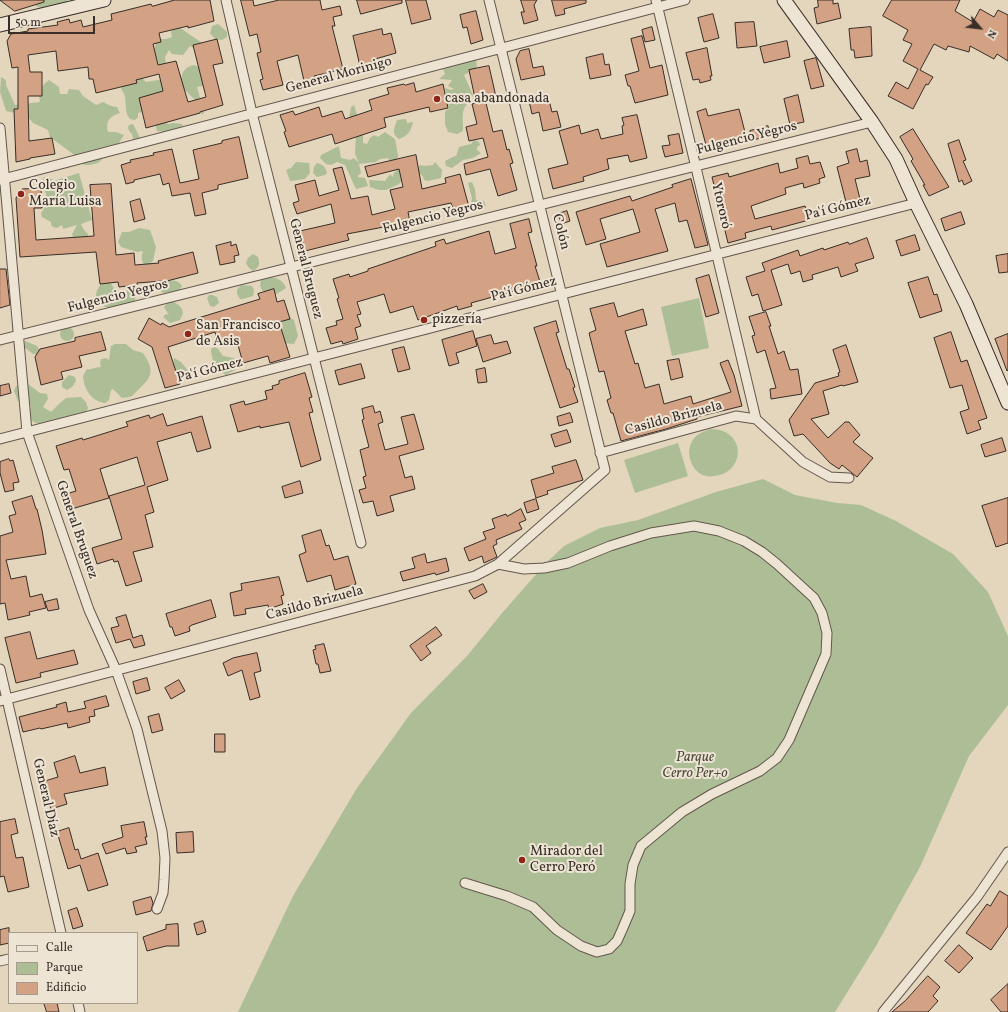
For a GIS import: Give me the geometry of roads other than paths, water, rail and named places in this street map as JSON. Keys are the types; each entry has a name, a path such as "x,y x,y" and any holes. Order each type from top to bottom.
{"main road":[{"path":"0,25 104,0"},
{"path":"784,0 872,122 896,159 966,304 1008,403"}],"street":[{"name":"General Bruguez","path":"226,0 252,113 361,543"},
{"name":"Colón","path":"489,0 605,470"},
{"name":"General Morinigo","path":"2,180 501,48 657,4 685,0"},
{"name":"Ytororó","path":"657,4 756,419"},
{"name":"Fulgencio Yegros","path":"0,340 872,122"},
{"name":"General Bruguez","path":"0,128 2,180 27,432 89,610 116,670 138,729 155,795 162,831 165,858 163,893 157,908"},
{"name":"Pa'í Gómez","path":"0,439 916,203"},
{"name":"Casildo Brizuela","path":"600,453 736,416 756,419"},
{"path":"756,419 803,462 830,477 849,478"},
{"name":"Casildo Brizuela","path":"4,700 476,576 498,564 605,470"},
{"path":"465,883 507,896 533,907 558,930 585,948 597,952 609,949 617,941 630,911 630,884 633,864 641,846 682,812 712,794 760,771 776,758 789,740 826,654 827,633 822,613 814,598 762,552 744,541 719,531 694,526 651,533 610,546 568,563 544,568 524,569 498,564"},
{"name":"General Díaz","path":"0,669 4,700 61,932"},
{"path":"883,1012 977,897 1008,852"}],"place":[{"name":"casa abandonada","path":"437,99"},
{"name":"Colegio María Luisa","path":"21,194"},
{"name":"pizzería","path":"424,320"},
{"name":"San Francisco de Asis","path":"188,334"},
{"name":"Mirador del Cerro Peró","path":"522,860"}],"park label":[{"name":"Parque Cerro Per+o","path":"695,766"}]}
